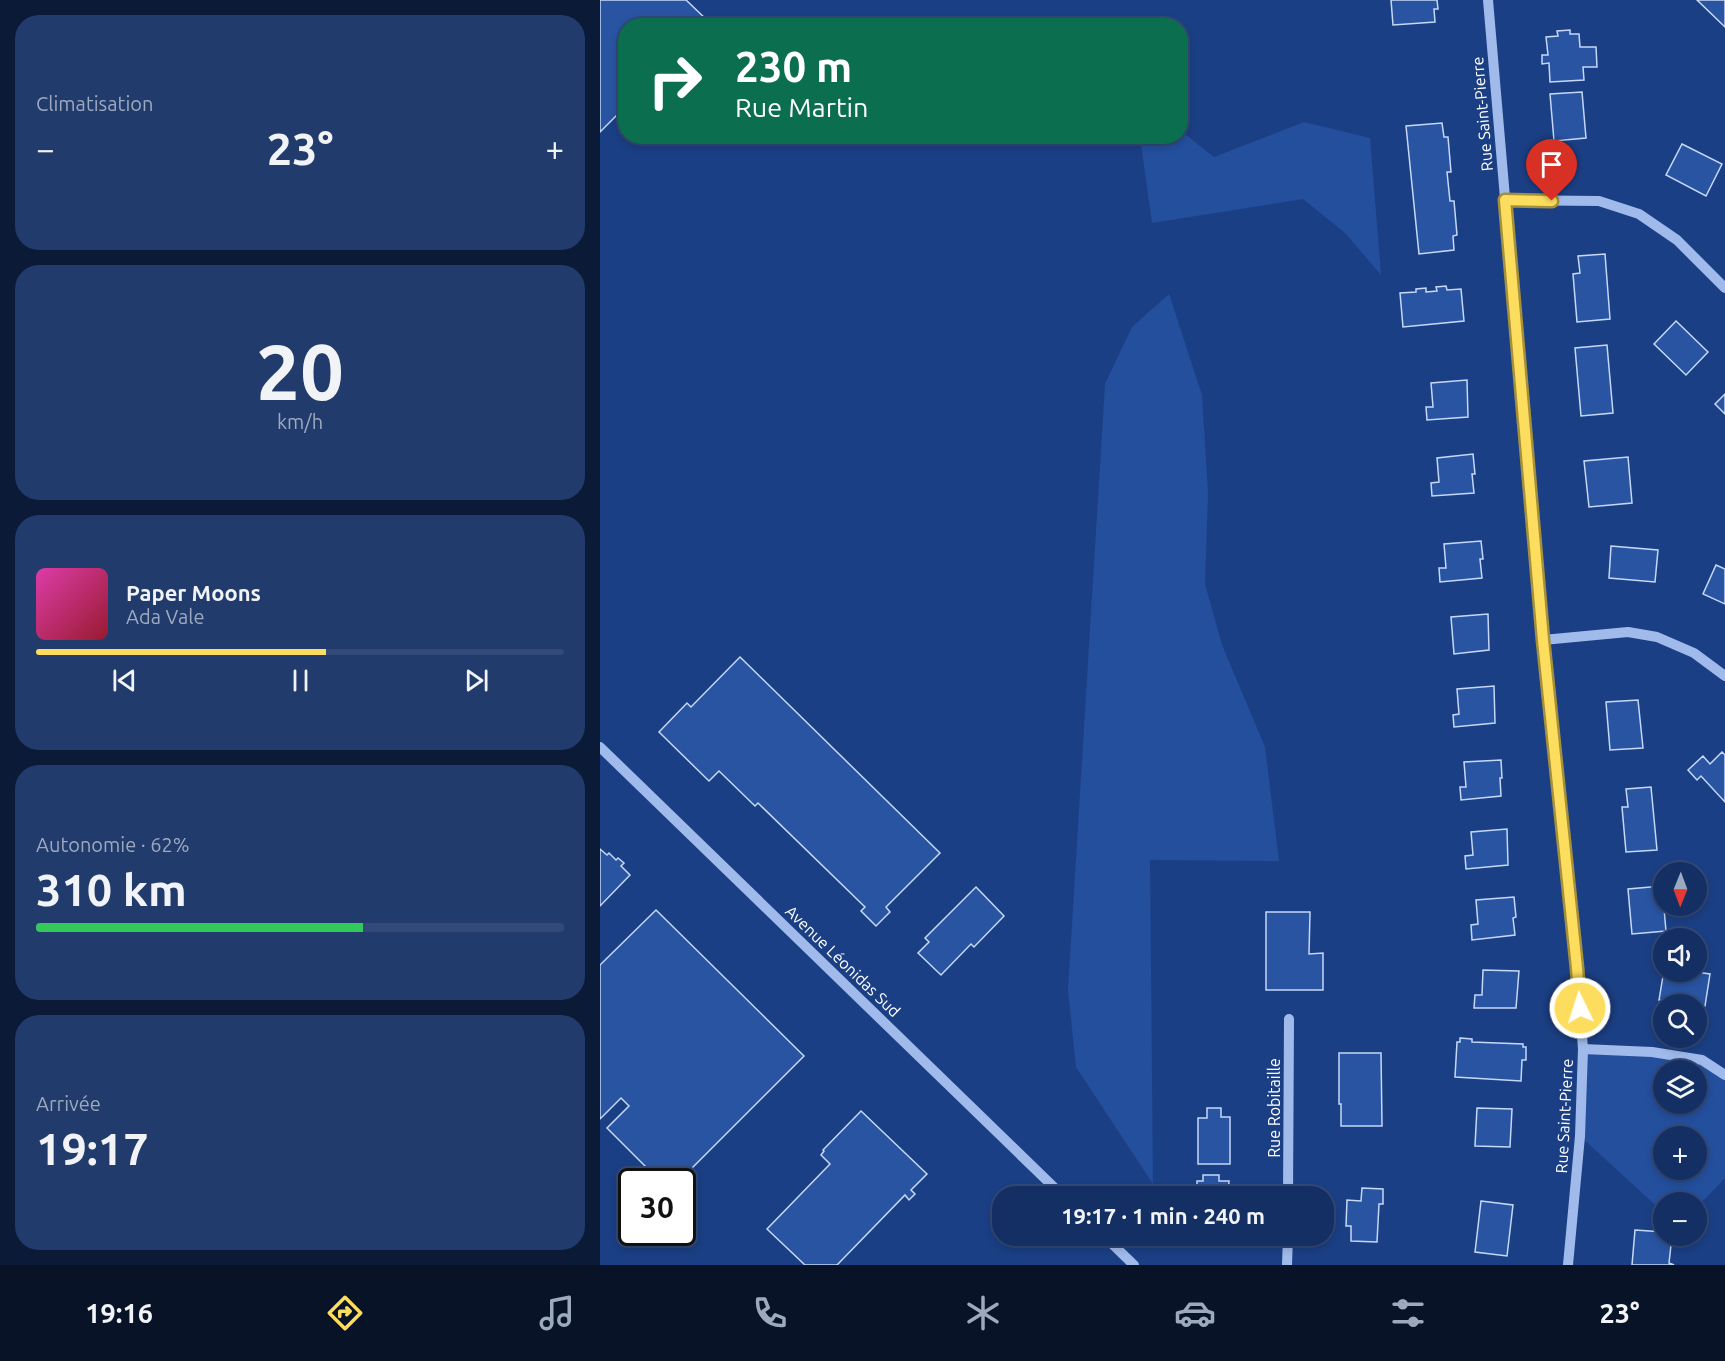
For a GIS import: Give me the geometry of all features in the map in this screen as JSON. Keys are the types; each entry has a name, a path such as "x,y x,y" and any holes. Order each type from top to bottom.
{"street":[{"name":"Rue Saint-Pierre","path":"1488,0 1543,640 1577,968 1583,1049 1580,1136 1568,1265"},
{"path":"1505,200 1599,201 1639,214 1677,240 1725,288"},
{"path":"1543,640 1628,632 1658,637 1694,653 1725,676"},
{"name":"Avenue Léonidas Sud","path":"600,747 1053,1186"},
{"name":"Rue Robitaille","path":"1288,1186 1289,1019"},
{"path":"1583,1049 1652,1052 1702,1060 1725,1075"},
{"path":"1114,1246 1134,1265"},
{"path":"1287,1265 1288,1246"}],"shaded area":[{"path":"1304,122 1370,138 1381,275 1345,233 1303,199 1152,223 1141,144 1188,144 1188,137 1214,157"},
{"path":"1169,294 1202,395 1208,493 1205,584 1222,645 1265,747 1279,861 1150,860 1153,1184 1076,1067 1068,990 1105,384 1132,327"},
{"path":"1583,1049 1702,1060 1653,1060 1653,1114 1707,1114 1707,1063 1725,1075 1725,1178 1707,1197 1707,1192 1653,1192 1653,1203 1580,1136"}],"building":[{"path":"600,0 686,0 705,18 618,18 618,114 600,132"},
{"path":"1391,0 1437,0 1438,9 1434,9 1435,22 1393,25"},
{"path":"1697,0 1725,0 1725,27"},
{"path":"1570,30 1570,34 1579,34 1580,47 1596,47 1597,67 1583,67 1584,80 1550,82 1549,63 1542,64 1542,55 1548,55 1546,37 1558,36 1557,31"},
{"path":"1582,92 1586,138 1554,141 1550,94"},
{"path":"1442,123 1444,137 1448,137 1451,172 1447,172 1450,201 1454,201 1457,235 1453,236 1454,250 1419,254 1406,126"},
{"path":"1682,144 1722,164 1706,196 1666,175"},
{"path":"1605,254 1610,319 1577,322 1573,274 1580,273 1578,256"},
{"path":"1446,286 1447,290 1461,289 1464,321 1403,327 1400,293 1416,292 1416,289 1426,288 1426,292 1437,291 1436,287"},
{"path":"1676,321 1708,352 1686,375 1654,344"},
{"path":"1607,345 1613,413 1581,416 1575,348"},
{"path":"1467,380 1468,417 1427,420 1426,407 1433,407 1431,383"},
{"path":"1725,394 1725,414 1715,404"},
{"path":"1473,454 1474,493 1432,496 1431,483 1439,482 1437,458"},
{"path":"1628,457 1632,503 1589,507 1584,461"},
{"path":"1481,541 1482,578 1440,582 1439,568 1446,568 1444,544"},
{"path":"1611,546 1658,550 1655,582 1609,578"},
{"path":"1716,565 1725,569 1725,604 1703,594"},
{"path":"1488,614 1489,650 1454,654 1451,617"},
{"path":"740,657 940,853 886,907 890,912 876,926 861,911 865,907 758,803 755,806 719,771 709,781 659,732 687,703 691,707"},
{"path":"1494,686 1495,723 1454,727 1453,715 1459,714 1457,689"},
{"path":"1638,700 1643,748 1610,750 1606,702"},
{"path":"1722,752 1725,755 1725,802 1701,776 1697,780 1688,770 1703,756 1710,764"},
{"path":"1501,760 1501,796 1461,800 1460,787 1466,787 1464,762"},
{"path":"1651,787 1657,850 1626,852 1622,807 1628,807 1626,789"},
{"path":"1507,829 1508,865 1466,869 1465,856 1473,855 1471,832"},
{"path":"600,849 624,863 621,866 630,875 600,906"},
{"path":"976,887 1004,916 974,947 971,944 941,975 918,953 929,942 925,938"},
{"path":"1653,887 1653,916 1665,916 1666,928 1653,928 1653,932 1632,934 1628,889"},
{"path":"1514,897 1515,935 1472,940 1471,925 1478,924 1476,900"},
{"path":"656,910 804,1056 692,1168 647,1168 607,1128 629,1106 621,1098 600,1119 600,965"},
{"path":"1266,912 1310,912 1309,954 1323,953 1323,990 1266,990"},
{"path":"1483,970 1519,971 1516,1008 1474,1008 1475,995 1482,995"},
{"path":"1707,974 1710,974 1707,994 1660,994 1662,982 1707,982"},
{"path":"1460,1038 1472,1039 1472,1042 1523,1044 1523,1047 1526,1047 1526,1060 1522,1060 1521,1081 1455,1077 1457,1042 1460,1042"},
{"path":"1339,1053 1381,1053 1382,1126 1341,1126"},
{"path":"1207,1108 1221,1108 1221,1117 1230,1117 1230,1164 1198,1164 1198,1118 1207,1118"},
{"path":"1477,1108 1512,1109 1510,1147 1475,1146"},
{"path":"861,1111 927,1174 911,1190 915,1194 909,1200 905,1195 837,1265 805,1265 767,1229 830,1164 821,1155 823,1150"},
{"path":"1203,1175 1219,1175 1219,1181 1229,1181 1229,1186 1197,1186 1197,1181 1203,1181"},
{"path":"1362,1188 1383,1189 1383,1204 1379,1204 1377,1242 1351,1241 1351,1226 1346,1226 1347,1200 1361,1201"},
{"path":"1481,1201 1513,1205 1507,1256 1475,1252"},
{"path":"1635,1230 1653,1231 1653,1246 1671,1246 1669,1263 1674,1265 1632,1265"}],"route":[{"path":"1552,201 1505,200 1543,640 1580,1008"}]}
